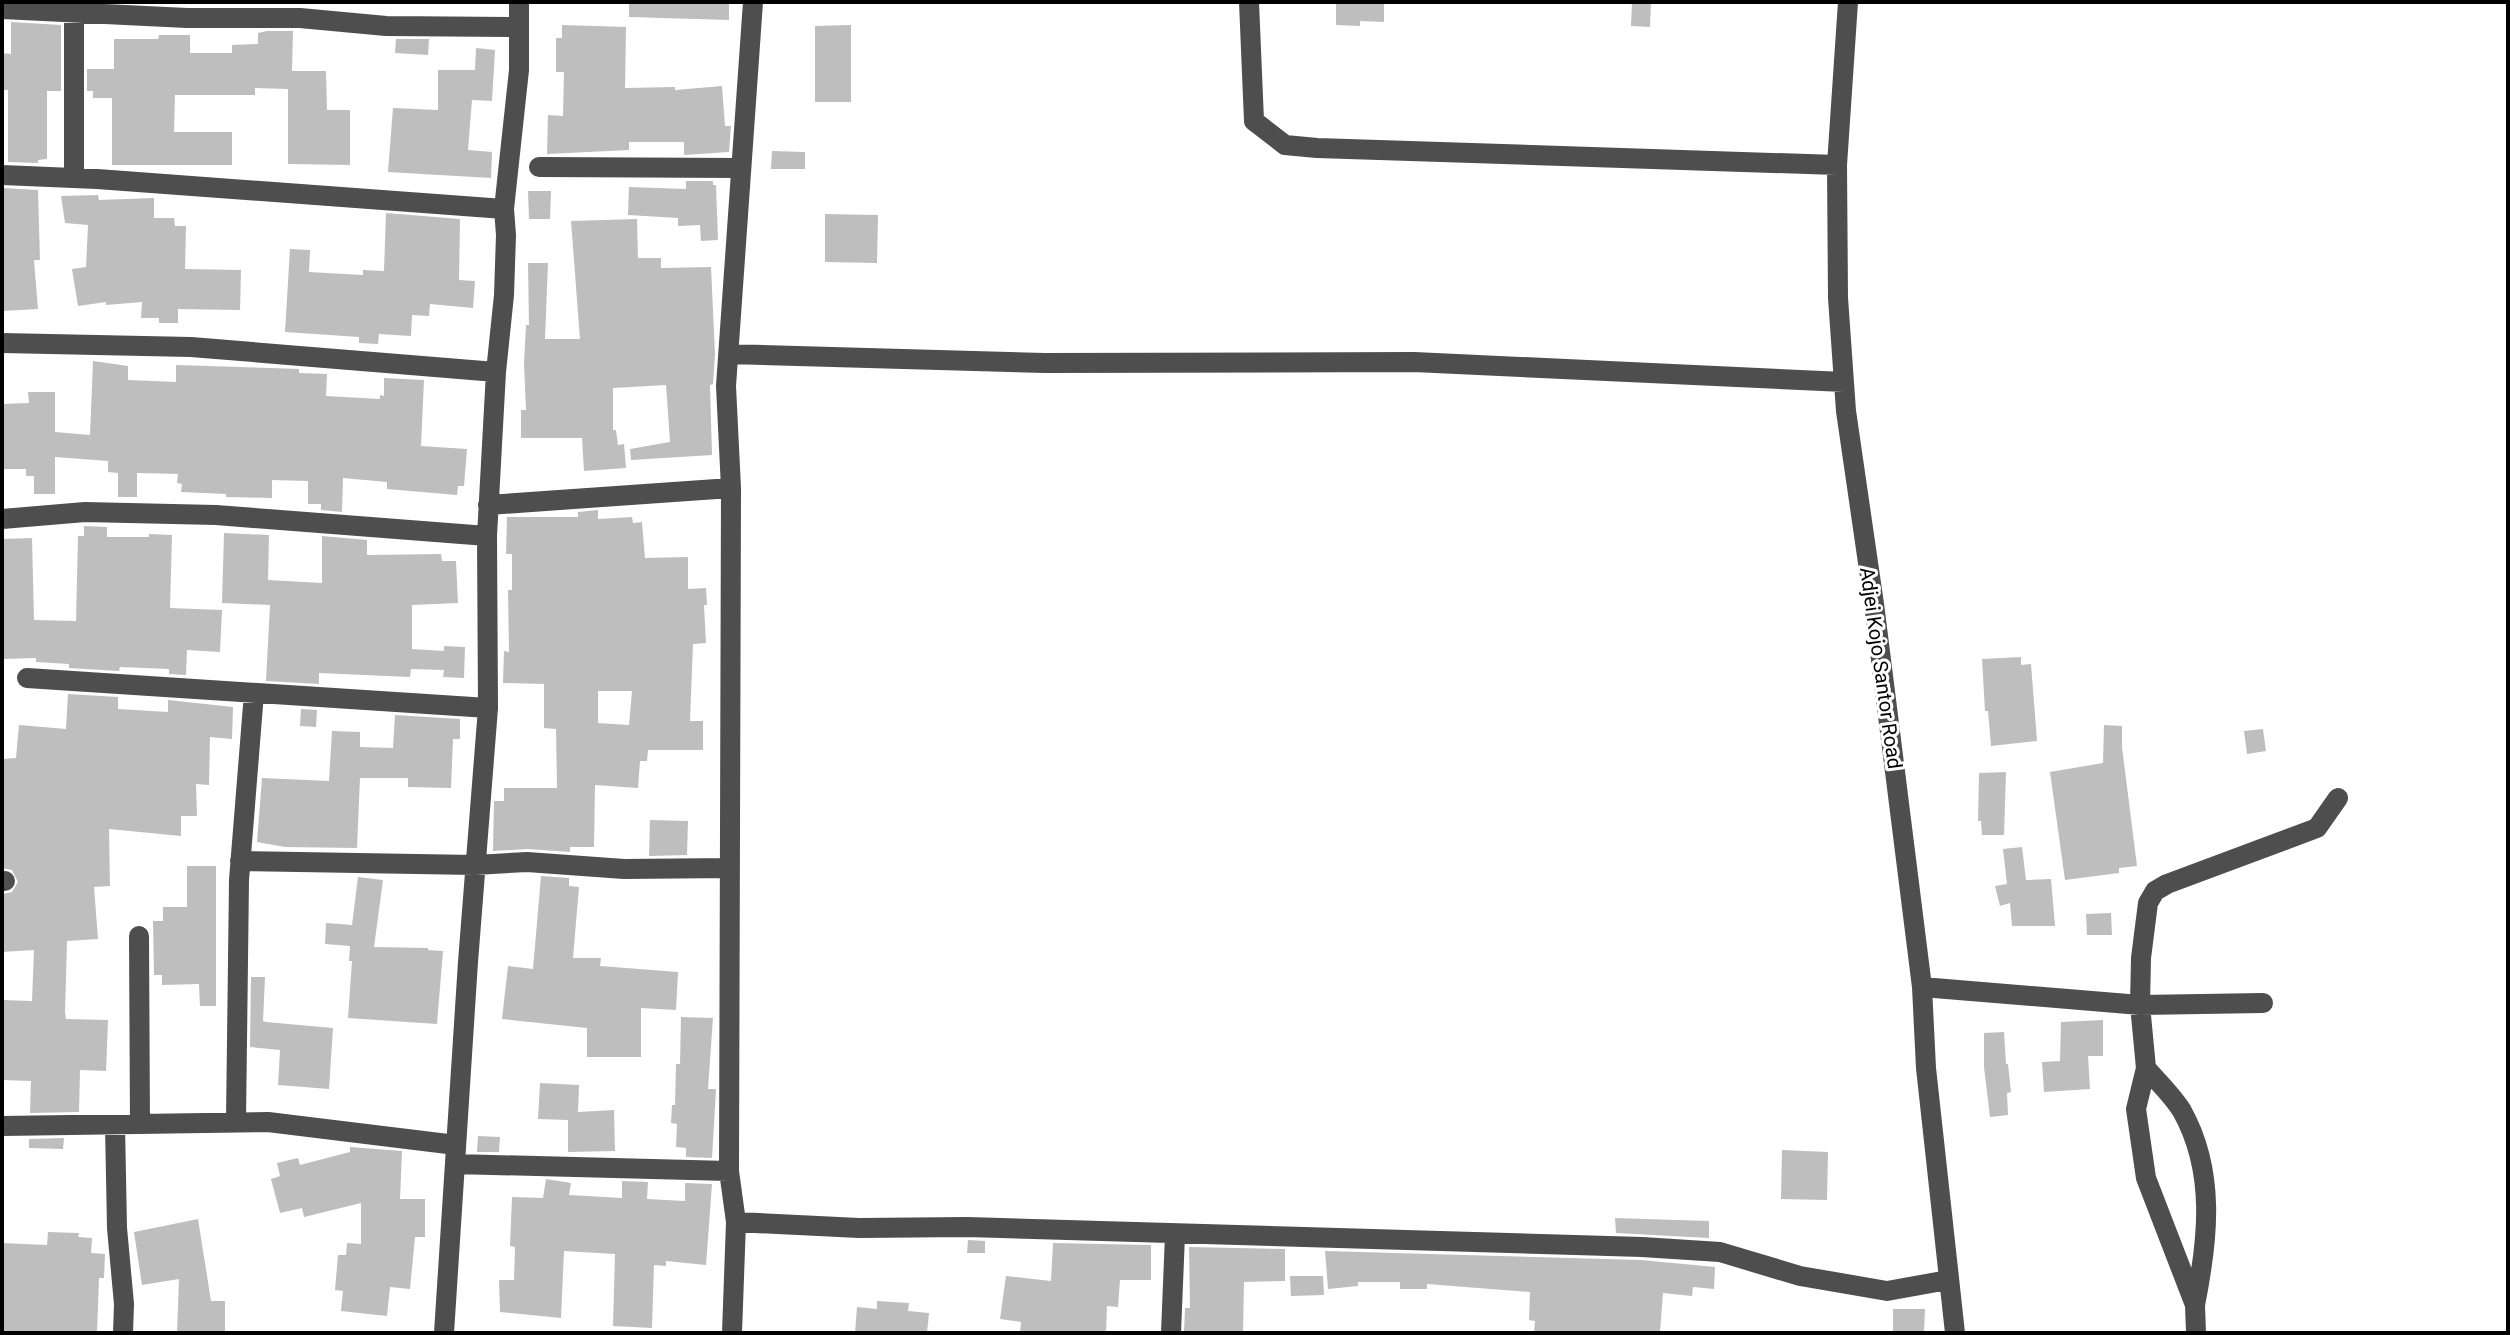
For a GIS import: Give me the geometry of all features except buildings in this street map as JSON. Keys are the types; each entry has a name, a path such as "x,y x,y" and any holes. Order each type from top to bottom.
{"street":[{"path":"444,1333 488,708 488,505 504,295 504,209 519,70 519,2"},
{"path":"732,1333 736,1222 729,1171 731,488 726,386 753,2"},
{"path":"1249,2 1254,121 1285,145 1837,165"},
{"name":"Adjei Kojo Santor Road","path":"1848,2 1837,165 1838,298 1844,382 1922,987 1926,1068 1955,1333"},
{"path":"2,9 73,7 187,18 300,18 386,26 518,27"},
{"path":"73,7 74,178"},
{"path":"539,167 740,168"},
{"path":"2,175 504,209"},
{"path":"2,343 191,347 496,372"},
{"path":"729,354 1045,363 1414,362 1844,382"},
{"path":"488,505 731,488"},
{"path":"2,519 85,512 216,515 487,536"},
{"path":"27,678 488,708"},
{"path":"236,1121 240,861 254,693"},
{"path":"2195,1305 2163,1227 2144,1165 2136,1109 2146,1068 2140,1005 2148,903 2155,891 2266,845 2317,828 2338,798"},
{"path":"240,861 475,865 527,862 624,869 730,868"},
{"path":"139,936 140,1124"},
{"path":"1922,987 2140,1005 2263,1003"},
{"path":"2146,1068 2180,1109 2197,1142 2207,1195 2208,1228 2195,1305 2196,1333"},
{"path":"2,1126 268,1122 456,1155 729,1171"},
{"path":"115,1125 123,1333"},
{"path":"736,1222 859,1228 967,1227 1642,1247 1720,1252 1800,1276 1887,1291 1948,1280"},
{"path":"1171,1333 1175,1235"}]}
